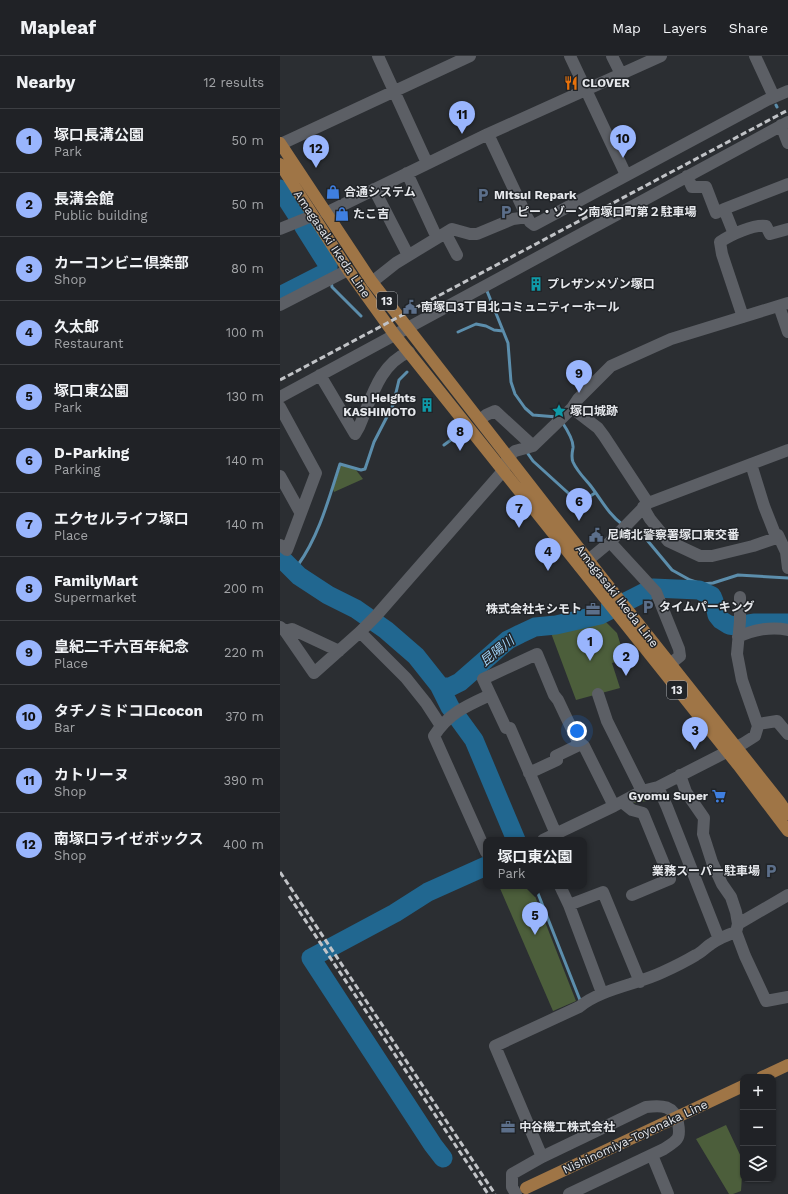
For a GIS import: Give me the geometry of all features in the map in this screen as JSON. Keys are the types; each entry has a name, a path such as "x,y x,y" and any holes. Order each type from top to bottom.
{"main road":[{"name":"Amagasaki Ikeda Line","path":"280,144 372,282 508,457 584,564"},
{"name":"Amagasaki Ikeda Line","path":"280,164 312,216 343,272 409,352 503,471 584,564 731,750 788,814"},
{"name":"Amagasaki Ikeda Line","path":"618,607 670,664 788,831"},
{"path":"768,1074 788,1065"},
{"name":"Nishinomiya-Toyonaka Line","path":"521,1191 740,1087"}],"street":[{"path":"378,56 428,163"},
{"path":"280,144 470,56"},
{"path":"570,56 626,175"},
{"path":"612,56 621,74"},
{"path":"326,213 488,134 661,56"},
{"path":"755,56 771,99"},
{"path":"488,134 527,217 534,225 626,175 788,91"},
{"path":"280,397 784,123 788,143"},
{"path":"407,173 442,236 457,255"},
{"path":"687,176 692,187 706,187 716,213 788,184"},
{"path":"374,189 408,255"},
{"path":"724,209 734,234"},
{"path":"280,229 312,216"},
{"path":"372,282 408,255 452,229 470,234 477,234 513,220 527,217"},
{"path":"743,317 722,254 720,242 734,234 760,225 766,226 770,234 788,229"},
{"path":"280,305 343,272"},
{"path":"282,629 314,673 368,624 503,471 508,457 515,451 527,447 560,420 572,408 578,398 611,366 672,339 784,305 788,332"},
{"path":"320,375 355,434 379,380 391,363 409,352"},
{"path":"280,407 316,473 300,512 288,550 280,544"},
{"path":"572,408 598,428 604,436 646,505 650,519 668,542 700,556 712,556 759,545 782,534"},
{"path":"480,420 486,415 495,411 527,447"},
{"path":"584,564 610,542 646,505 788,450"},
{"path":"751,464 764,506 775,534 782,534"},
{"path":"280,476 300,512"},
{"path":"782,534 787,553 788,568"},
{"path":"610,542 653,589 679,649 680,656 670,664"},
{"path":"550,837 642,791 658,787 752,739 755,736 758,731 758,724 740,670 737,654 740,598"},
{"path":"368,624 441,726"},
{"path":"282,629 292,629 339,651"},
{"path":"739,630 748,632 778,629 788,630"},
{"path":"556,834 510,728 506,728 482,679 537,654 554,695 558,700 577,740 584,746 618,804 643,813 670,879 632,895"},
{"path":"598,694 607,721 642,791"},
{"path":"483,845 434,736 441,726 463,707 490,695"},
{"path":"758,724 777,721 788,734"},
{"path":"529,773 557,760 556,756 581,744"},
{"path":"680,775 686,792 704,818 704,834 708,850 718,876 731,896 736,912 737,928 745,956 766,1001 788,997"},
{"path":"658,787 719,938"},
{"path":"561,889 569,905 602,993"},
{"path":"569,905 603,892 640,982"},
{"path":"542,1157 495,1046 581,1005 602,993 640,982 697,955 719,938 788,895"},
{"path":"521,1191 512,1187 512,1174 542,1157 646,1107 661,1105 670,1109 677,1117 679,1130 677,1139 664,1149 570,1194"},
{"path":"652,1156 668,1194"}],"green space":[{"path":"341,465 356,470 363,479 334,492 333,489"},
{"path":"604,620 617,633 625,659 612,663 620,688 576,700 551,633"},
{"path":"656,792 658,797 647,801 633,803 649,793"},
{"path":"500,889 532,889 576,1001 553,1011"},
{"path":"726,1125 740,1155 741,1191 729,1194 696,1139"}],"waterway":[{"path":"280,189 297,215"},
{"path":"280,296 325,273 328,269 328,265 304,227"},
{"path":"331,281 332,287 361,316"},
{"path":"487,291 508,343 511,382 515,394 525,408 533,415 557,417"},
{"path":"458,332 476,324 486,326 494,330 503,331"},
{"path":"298,565 318,529 340,464 361,470 365,469 374,442 393,405 399,380 407,372"},
{"path":"562,422 572,441 573,462 609,511 623,525"},
{"path":"444,445 459,434"},
{"path":"526,451 533,461 577,501 581,502 595,493"},
{"path":"627,529 647,540 672,570 690,580 702,584 713,583 738,575 788,578"},
{"name":"昆陽川","path":"280,557 299,576 328,595 356,609 386,630 416,656 442,687 450,687 460,682 508,640 520,634 535,627 556,625 600,615 653,588 699,590 712,596 717,615 721,620 729,625 736,626 755,623 788,623"},
{"path":"439,685 450,707 474,740 515,837"},
{"path":"443,1158 311,958 395,913 428,892 483,867"},
{"path":"536,889 580,1000"}],"railway":[{"path":"280,380 788,110"},
{"path":"280,872 495,1194"},
{"path":"289,896 488,1194"}],"place":[{"name":"CLOVER","path":"571,83"},
{"name":"カトリーヌ","path":"462,134"},
{"name":"タチノミドコロcocon","path":"623,158"},
{"name":"南塚口ライゼボックス","path":"316,168"},
{"name":"合通システム","path":"333,192"},
{"name":"Mitsui Repark","path":"483,195"},
{"name":"ピー・ゾーン南塚口町第２駐車場","path":"506,212"},
{"name":"たこ吉","path":"342,214"},
{"name":"プレザンメゾン塚口","path":"536,284"},
{"name":"南塚口3丁目北コミュニティーホール","path":"410,307"},
{"name":"皇紀二千六百年紀念","path":"579,393"},
{"name":"Sun Heights KASHIMOTO","path":"427,405"},
{"name":"塚口城跡","path":"559,411"},
{"name":"FamilyMart","path":"460,451"},
{"name":"D-Parking","path":"579,521"},
{"name":"エクセルライフ塚口","path":"519,528"},
{"name":"尼崎北警察署塚口東交番","path":"596,535"},
{"name":"久太郎","path":"548,571"},
{"name":"タイムパーキング","path":"648,607"},
{"name":"株式会社キシモト","path":"593,609"},
{"name":"塚口長溝公園","path":"590,661"},
{"name":"長溝会館","path":"626,676"},
{"name":"カーコンビニ倶楽部","path":"695,750"},
{"name":"Gyomu Super","path":"719,796"},
{"name":"業務スーパー駐車場","path":"771,871"},
{"name":"塚口東公園","path":"535,935"},
{"name":"中谷機工株式会社","path":"508,1127"}]}
